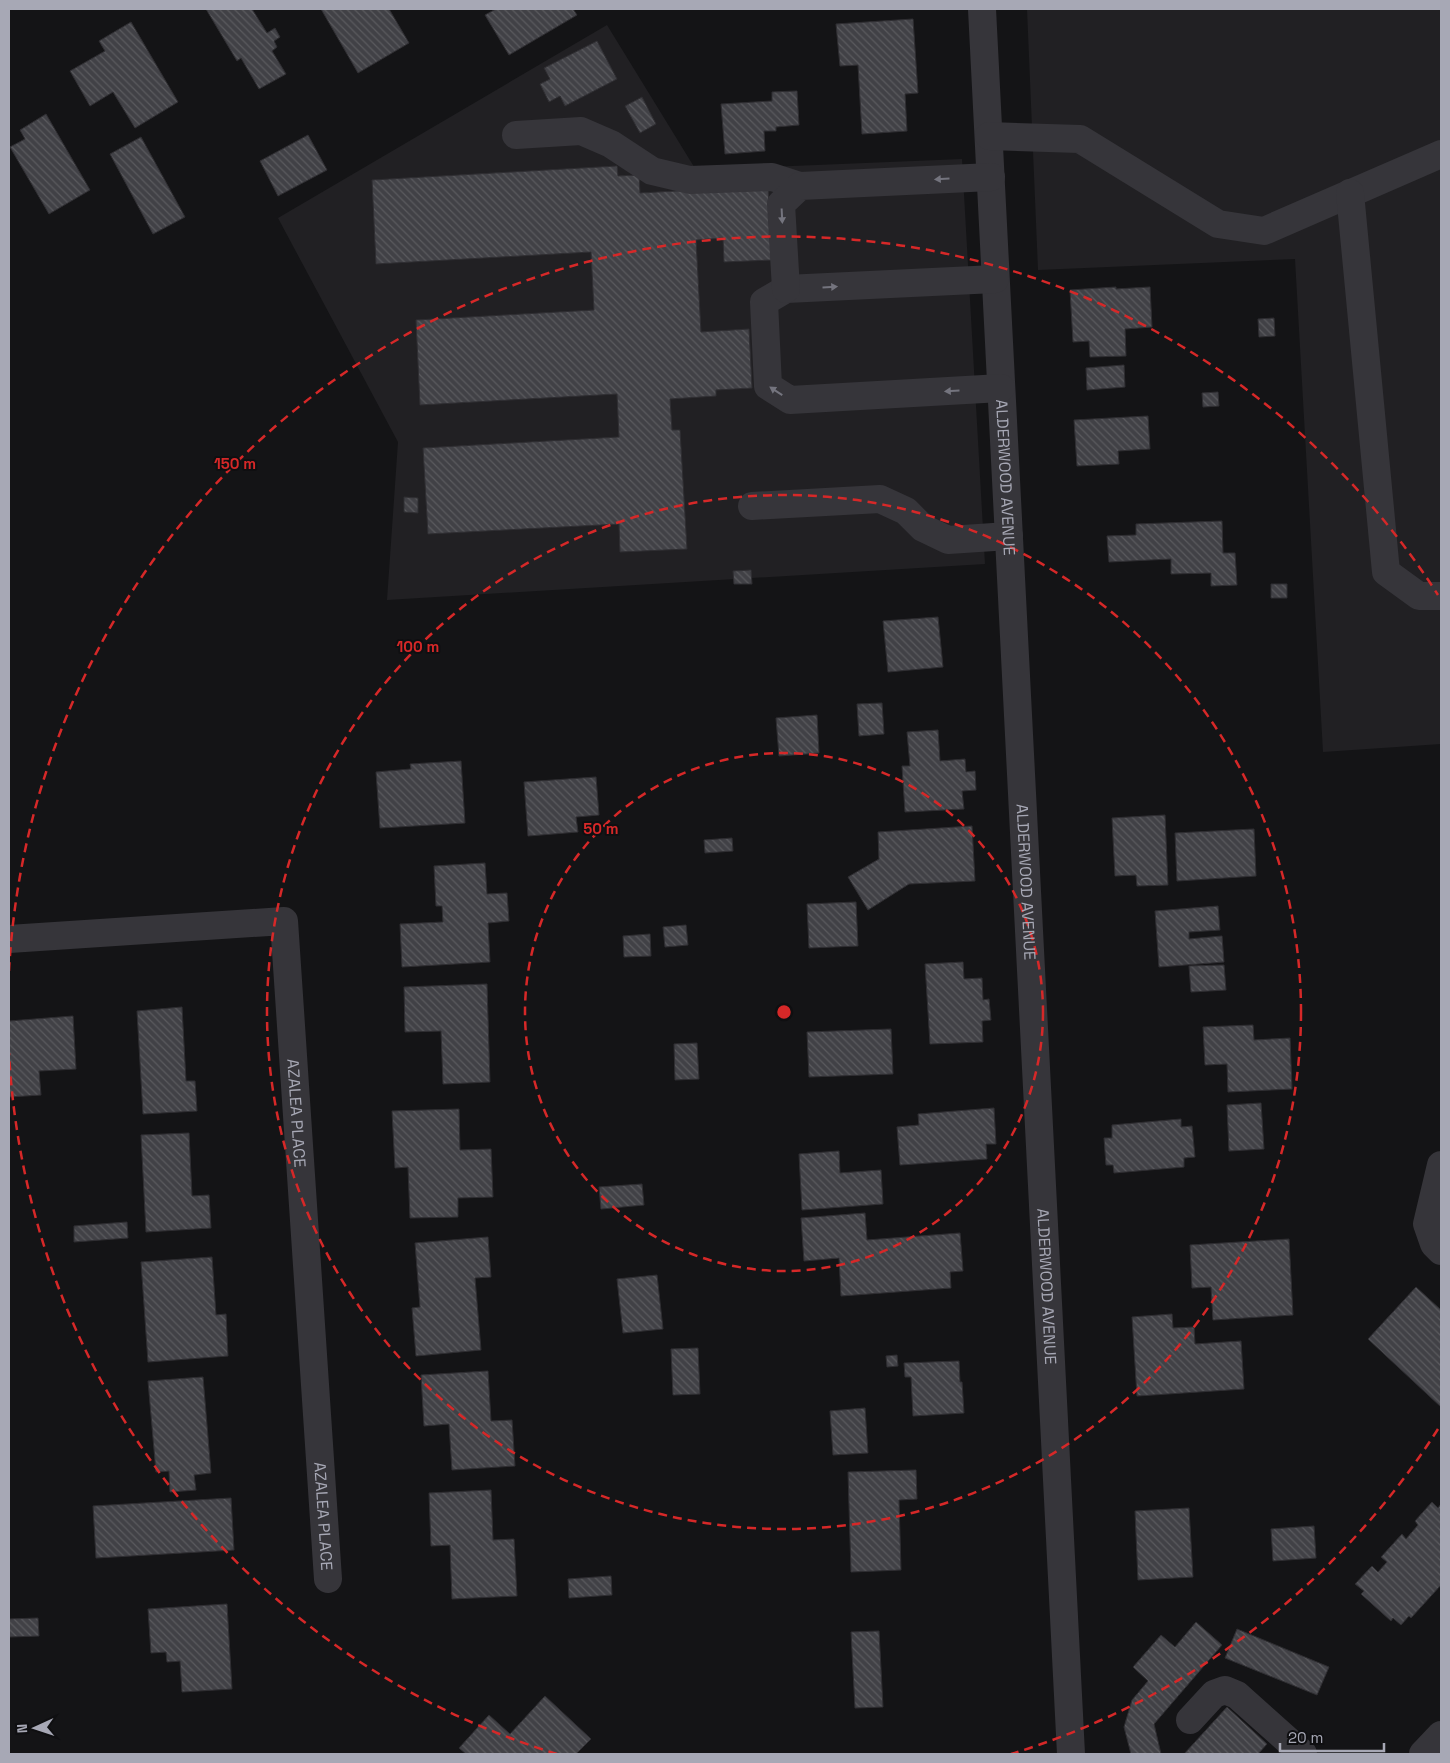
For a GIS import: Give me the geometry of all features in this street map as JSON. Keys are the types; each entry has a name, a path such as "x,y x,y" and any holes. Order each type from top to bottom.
{"street":[{"name":"ALDERWOOD AVENUE","path":"982,9 1071,1754"},
{"path":"516,135 580,131 611,144 652,171 690,180 772,177 800,186 991,177"},
{"path":"988,136 1080,139 1218,224 1264,231 1441,154"},
{"path":"786,289 781,204 800,186"},
{"path":"1350,194 1386,572 1419,596 1441,596"},
{"path":"995,279 786,289 764,302 768,386 790,400 1001,388"},
{"path":"752,506 880,499 906,511 923,528 948,540 1009,536"},
{"name":"AZALEA PLACE","path":"9,939 284,921 328,1579"},
{"path":"1441,1165 1427,1224 1434,1244 1441,1251"},
{"path":"1190,1720 1214,1694 1225,1690 1237,1695 1303,1754"},
{"path":"1423,1754 1441,1735"}],"shaded area":[{"path":"1027,9 1441,9 1441,744 1323,752 1295,259 1038,270"},
{"path":"607,25 696,170 962,159 985,564 387,600 398,442 278,218"}],"building":[{"path":"206,9 252,9 267,33 275,28 280,37 274,41 277,47 272,51 286,74 259,89 241,58 237,61"},
{"path":"321,9 389,9 409,43 358,73"},
{"path":"496,9 573,9 577,15 509,55 485,15"},
{"path":"913,19 918,93 905,94 907,131 862,134 858,65 840,66 836,24"},
{"path":"131,22 178,102 135,128 113,92 90,106 70,71 105,51 99,41"},
{"path":"597,41 617,79 565,106 560,96 549,102 540,84 550,79 544,68"},
{"path":"797,91 799,125 776,127 776,131 764,131 765,151 725,154 721,104 772,101 772,92"},
{"path":"642,97 656,124 640,133 625,106"},
{"path":"46,114 90,190 49,214 10,147 25,139 20,130"},
{"path":"308,135 327,170 278,196 260,161"},
{"path":"141,137 185,217 153,234 110,154"},
{"path":"617,166 618,176 639,175 640,193 768,186 772,260 724,262 723,238 696,240 701,332 749,329 752,388 716,390 716,396 670,399 672,430 680,430 687,549 620,552 619,524 428,534 423,448 619,437 617,394 420,405 416,320 594,310 591,252 376,264 372,180"},
{"path":"1116,287 1116,289 1150,287 1152,327 1125,329 1126,356 1090,357 1089,341 1073,342 1070,290"},
{"path":"1274,318 1275,336 1259,337 1258,319"},
{"path":"1124,365 1125,387 1087,390 1086,368"},
{"path":"1218,392 1219,406 1203,407 1202,393"},
{"path":"1148,416 1150,449 1118,451 1119,464 1077,466 1074,420"},
{"path":"404,497 418,498 418,513 404,512"},
{"path":"1222,521 1223,553 1235,553 1237,585 1211,586 1211,573 1171,574 1171,559 1109,562 1107,536 1136,535 1136,524"},
{"path":"751,570 752,584 734,584 733,571"},
{"path":"1271,584 1287,584 1287,598 1271,598"},
{"path":"938,617 943,667 888,672 883,621"},
{"path":"882,703 884,734 859,736 857,704"},
{"path":"817,715 819,753 779,756 776,718"},
{"path":"938,730 940,761 965,759 966,772 975,771 976,790 962,791 964,809 905,812 902,766 910,766 907,732"},
{"path":"461,761 465,823 380,828 376,772 411,769 410,764"},
{"path":"596,777 599,815 576,817 578,832 528,836 524,782"},
{"path":"1165,815 1168,885 1137,886 1136,875 1115,876 1112,818"},
{"path":"972,826 975,881 909,884 868,910 848,877 879,859 878,832"},
{"path":"1254,829 1256,876 1177,881 1175,833"},
{"path":"732,838 733,851 705,853 704,840"},
{"path":"485,863 487,894 507,893 509,921 488,923 490,962 402,967 400,924 443,922 442,906 436,906 434,866"},
{"path":"856,902 858,946 809,948 807,904"},
{"path":"1218,906 1220,930 1189,932 1189,939 1222,936 1224,962 1159,967 1155,911"},
{"path":"686,925 688,945 665,947 663,927"},
{"path":"650,934 651,956 624,957 623,936"},
{"path":"963,962 964,979 982,978 983,1000 989,999 991,1020 982,1021 983,1042 930,1044 925,964"},
{"path":"1224,965 1226,990 1191,992 1189,966"},
{"path":"487,984 490,1082 443,1084 441,1031 405,1032 404,987"},
{"path":"182,1007 186,1081 195,1081 197,1111 143,1114 137,1011"},
{"path":"73,1016 76,1069 39,1071 41,1095 9,1097 9,1021"},
{"path":"1253,1025 1254,1040 1290,1038 1292,1089 1228,1092 1227,1064 1205,1065 1203,1027"},
{"path":"891,1029 893,1074 809,1077 807,1032"},
{"path":"697,1043 699,1079 675,1080 674,1044"},
{"path":"1261,1103 1264,1149 1229,1151 1227,1105"},
{"path":"994,1108 996,1144 986,1144 987,1159 900,1165 897,1127 919,1125 918,1114"},
{"path":"459,1109 460,1150 491,1149 493,1197 458,1198 458,1217 410,1218 408,1167 395,1168 392,1111"},
{"path":"1181,1119 1181,1127 1192,1126 1195,1157 1184,1158 1184,1167 1114,1173 1113,1165 1106,1165 1104,1138 1112,1138 1112,1125"},
{"path":"189,1133 192,1196 209,1195 211,1228 146,1232 141,1135"},
{"path":"839,1151 840,1173 881,1170 883,1204 802,1210 799,1154"},
{"path":"642,1184 644,1205 601,1209 599,1187"},
{"path":"865,1213 867,1240 960,1233 963,1271 950,1272 951,1288 841,1296 839,1258 804,1261 801,1218"},
{"path":"127,1222 128,1238 74,1242 74,1226"},
{"path":"488,1237 491,1277 475,1278 481,1350 416,1356 412,1308 420,1307 415,1243"},
{"path":"1289,1239 1293,1315 1213,1320 1211,1287 1192,1288 1190,1245"},
{"path":"212,1257 216,1315 226,1314 228,1356 148,1362 141,1262"},
{"path":"657,1275 663,1329 623,1333 617,1279"},
{"path":"1416,1287 1441,1310 1441,1407 1368,1339"},
{"path":"1172,1314 1173,1328 1194,1327 1195,1344 1241,1341 1244,1389 1137,1396 1132,1317"},
{"path":"698,1348 700,1394 673,1395 671,1349"},
{"path":"897,1355 898,1366 887,1367 886,1356"},
{"path":"959,1361 964,1413 913,1416 911,1377 905,1377 904,1363"},
{"path":"488,1371 491,1421 512,1420 515,1466 452,1470 449,1424 424,1426 421,1375"},
{"path":"203,1377 211,1473 194,1475 196,1490 170,1492 169,1471 156,1472 148,1381"},
{"path":"865,1408 868,1453 833,1455 830,1411"},
{"path":"916,1470 917,1499 899,1500 901,1570 851,1572 848,1472"},
{"path":"491,1490 493,1540 514,1539 517,1596 452,1599 450,1545 431,1546 429,1493"},
{"path":"231,1498 234,1550 96,1558 93,1506"},
{"path":"1432,1502 1438,1508 1441,1504 1441,1585 1411,1618 1409,1616 1401,1625 1393,1618 1391,1621 1361,1594 1364,1591 1355,1584 1372,1566 1378,1572 1387,1562 1381,1557 1402,1534 1406,1539 1418,1525 1415,1521"},
{"path":"1189,1508 1193,1577 1138,1580 1135,1511"},
{"path":"1314,1526 1316,1558 1273,1561 1271,1529"},
{"path":"611,1576 612,1595 569,1598 568,1579"},
{"path":"227,1604 232,1689 182,1692 180,1661 167,1662 166,1652 151,1653 148,1609"},
{"path":"38,1618 39,1636 9,1637 9,1619"},
{"path":"1196,1622 1222,1645 1154,1724 1161,1754 1131,1754 1124,1727 1132,1700 1148,1681 1133,1667 1161,1635 1175,1647"},
{"path":"1237,1629 1329,1667 1317,1695 1225,1658"},
{"path":"879,1631 883,1707 855,1708 851,1632"},
{"path":"545,1696 591,1739 576,1754 466,1754 459,1748 489,1715 510,1734"},
{"path":"1227,1707 1267,1744 1258,1754 1184,1754"}]}
